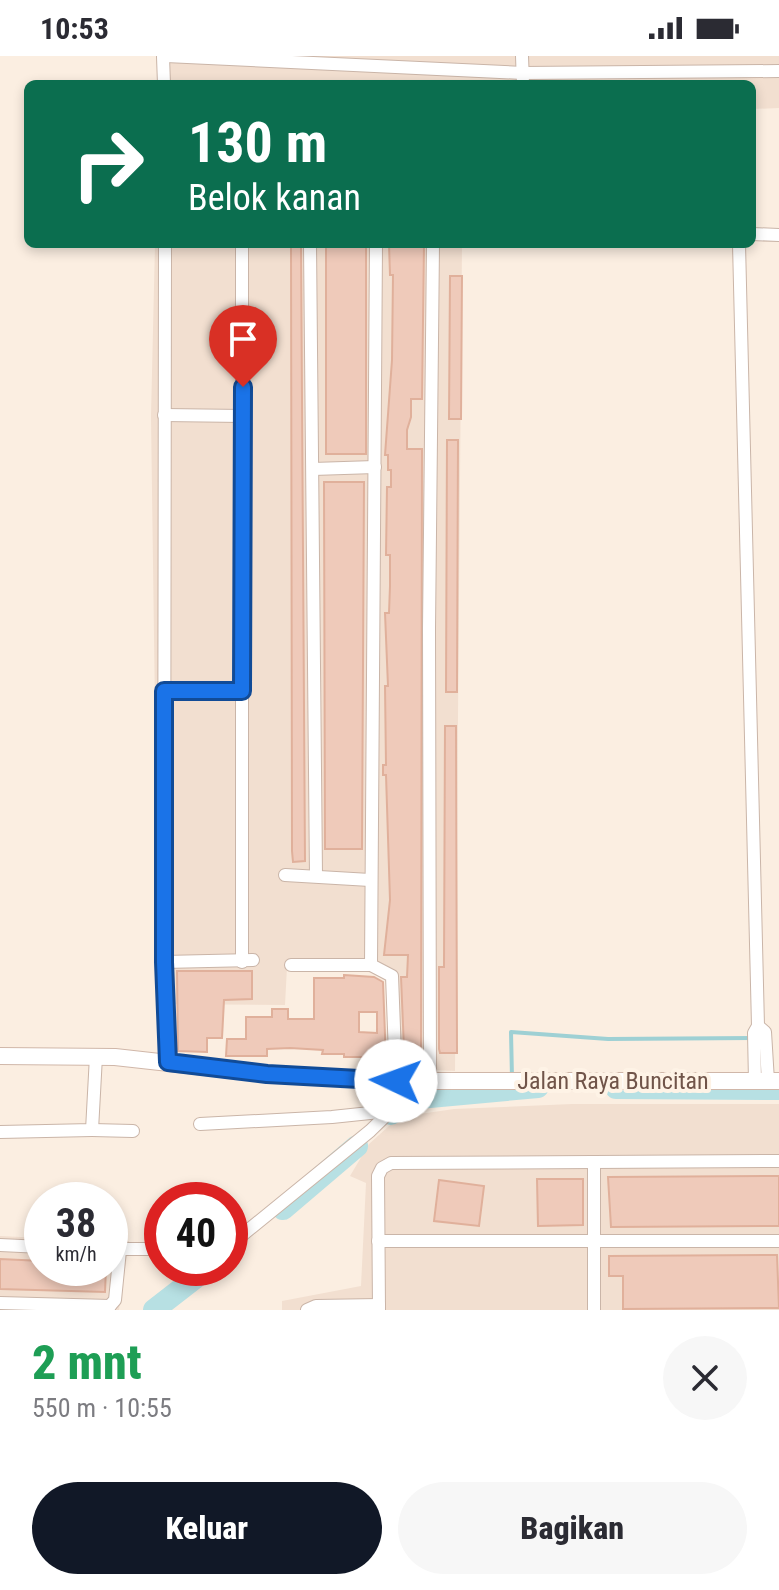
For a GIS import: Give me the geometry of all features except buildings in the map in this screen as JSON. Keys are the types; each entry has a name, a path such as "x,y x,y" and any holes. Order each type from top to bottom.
{"street":[{"path":"164,80 163,57 166,56 523,78 779,71"},
{"path":"522,56 523,78"},
{"path":"756,234 779,235"},
{"path":"165,248 164,962 168,1057"},
{"path":"164,962 248,961 242,691 242,248"},
{"path":"310,248 316,876"},
{"path":"371,965 376,248"},
{"path":"248,1231 316,1177 426,1077 433,248"},
{"path":"739,248 759,1036 767,1081"},
{"path":"164,415 243,416"},
{"path":"313,469 375,467"},
{"path":"164,691 242,691"},
{"path":"285,875 370,880"},
{"path":"291,965 371,965 394,980 396,1075"},
{"path":"759,1036 779,1032"},
{"name":"Jalan Raya Buncitan","path":"0,1056 168,1057 267,1074 396,1075 458,1081 767,1081"},
{"path":"92,1130 96,1056"},
{"path":"200,1124 389,1111"},
{"path":"0,1132 133,1131"},
{"path":"307,1310 316,1306 379,1307 378,1176 382,1168 391,1163 779,1161"},
{"path":"594,1164 594,1310"},
{"path":"378,1241 779,1241"},
{"path":"0,1245 24,1246"},
{"path":"0,1303 108,1308 115,1300 115,1286"}],"shaded area":[{"path":"160,56 779,56 779,108 756,109 756,80 159,80"},
{"path":"155,248 462,248 455,1071 391,1068 391,988 383,973 287,967 285,1005 159,1004 151,416"},
{"path":"572,1104 779,1104 779,1310 282,1310 282,1301 361,1286 366,1183 350,1176 369,1144 399,1117 454,1109"},
{"path":"0,1236 24,1237 24,1286 122,1286 119,1310 0,1310"}],"waterway":[{"path":"512,1078 511,1032 608,1039 753,1038"},
{"path":"391,1114 408,1099 538,1087"},
{"path":"616,1088 779,1089"},
{"path":"283,1209 357,1146"},
{"path":"154,1310 185,1286"}],"route":[{"path":"243,387 242,691 164,691 164,962 168,1062 267,1074 396,1081"}]}
